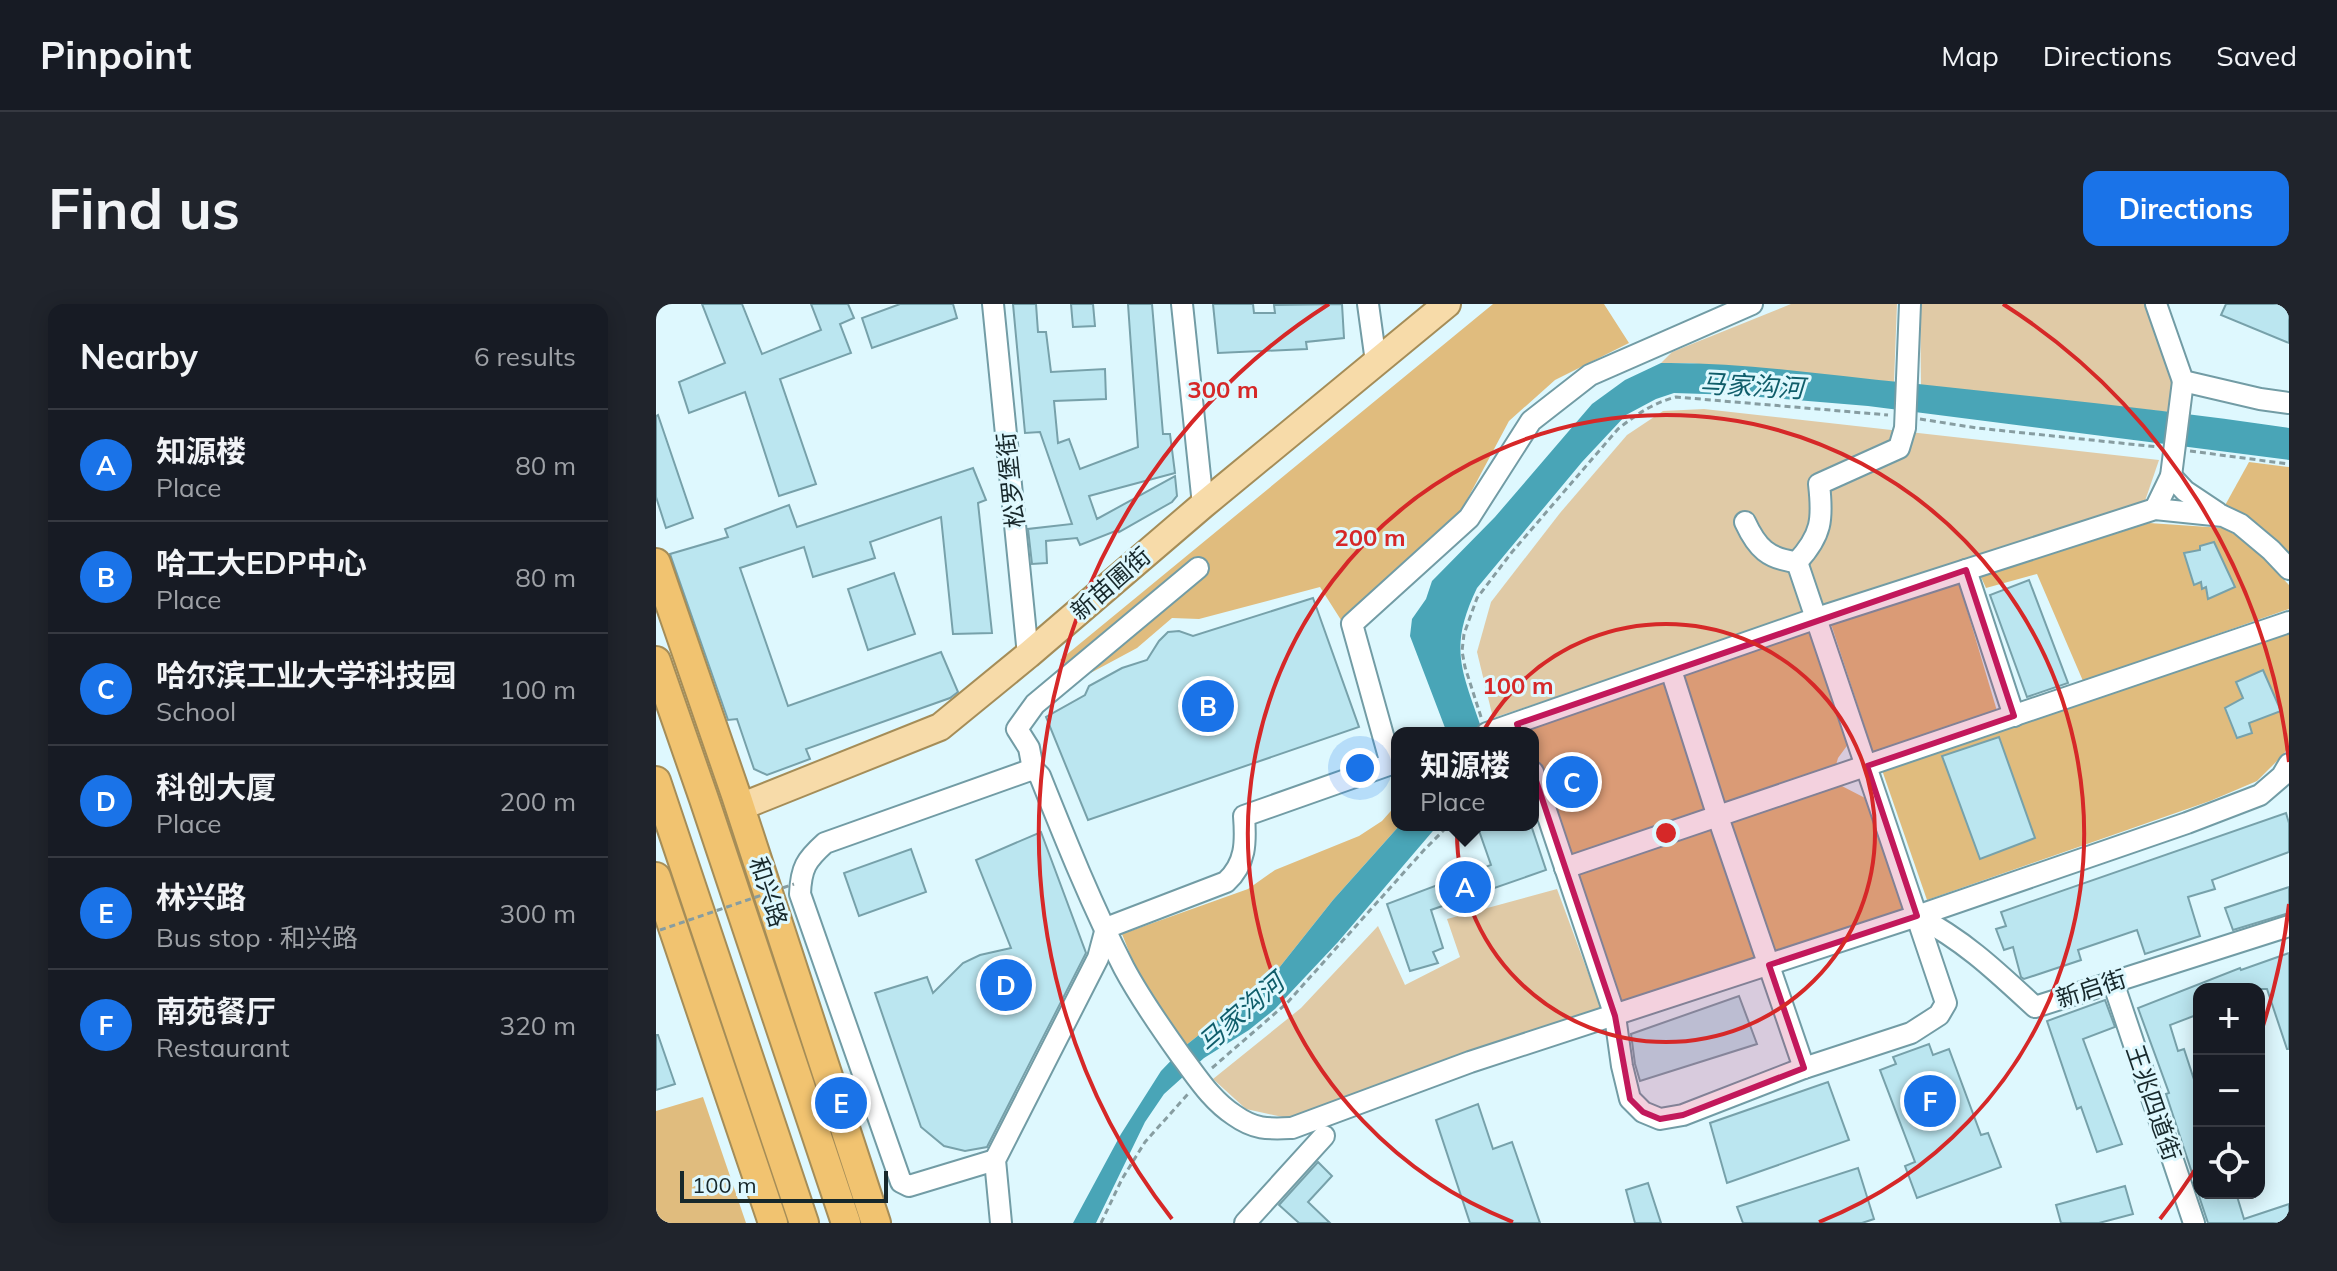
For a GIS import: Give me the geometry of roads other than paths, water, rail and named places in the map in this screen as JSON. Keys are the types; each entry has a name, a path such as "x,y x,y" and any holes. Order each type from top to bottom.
{"highway":[{"name":"和兴路","path":"656,563 738,801 876,1223"},
{"name":"和兴路","path":"656,661 846,1223"},
{"path":"656,781 804,1223"},
{"path":"656,877 775,1223"},
{"path":"769,1122 775,1223"}],"main road":[{"name":"新苗圃街","path":"1375,358 1433,304"},
{"name":"新苗圃街","path":"738,801 940,727 1202,501 1375,358 1447,304"}],"street":[{"name":"松罗堡街","path":"993,304 1028,649"},
{"path":"1182,304 1202,501"},
{"path":"1368,304 1375,358"},
{"path":"1391,753 1352,624 1469,518 1531,421 1590,375 1752,304"},
{"path":"1797,562 1818,535 1821,519 1819,484 1899,448 1908,376 1910,304"},
{"path":"2155,509 2171,476 2183,381 2156,304"},
{"path":"2183,381 2289,403"},
{"path":"2171,476 2185,491 2257,536 2289,569"},
{"path":"1521,727 1817,618 2155,509 2223,516"},
{"path":"1745,522 1765,553 1797,562"},
{"path":"1539,790 1615,1016 1630,1099 1643,1112 1660,1119 1683,1115 1804,1068 1911,1033 1939,1015 1946,1003 1797,562"},
{"path":"1198,568 1035,704 1017,729 1029,748 1033,769 1040,776 1125,969 1200,1084 1236,1117 1261,1129 1292,1128 1470,1062 1917,916 2187,823 2260,795 2282,776 2289,764"},
{"path":"1966,570 2014,716"},
{"path":"1565,868 2289,622"},
{"path":"1671,670 1804,1068"},
{"path":"1106,928 1226,882 1237,872 1242,858 1246,834 1244,816 1391,764"},
{"path":"995,1160 909,1186 901,1182 800,894 801,875 809,857 825,843 1033,769"},
{"name":"新启街","path":"1917,916 1949,933 2035,1007 2289,926"},
{"path":"1001,1223 995,1160 1098,958 1106,928"},
{"name":"王兆四道街","path":"2113,982 2194,1223"},
{"path":"1247,1222 1324,1136"}],"water":[{"name":"马家沟河","path":"1661,363 1723,365 2147,409 2289,428 2289,460 1868,406 1674,393 1626,415 1582,462 1477,588 1462,628 1460,645 1464,677 1481,727 1445,727 1410,636 1412,619 1426,599 1432,581 1495,517 1592,404 1625,380"},
{"name":"马家沟河","path":"1395,831 1433,831 1338,942 1275,1009 1249,1030 1204,1058 1164,1094 1145,1122 1096,1223 1073,1223 1121,1134 1161,1071 1185,1046 1271,978 1333,900"}],"place":[{"name":"哈工大EDP中心","path":"1208,706"},
{"name":"哈尔滨工业大学科技园","path":"1572,782"},
{"name":"知源楼","path":"1465,887"},
{"name":"科创大厦","path":"1006,985"},
{"name":"南苑餐厅","path":"1930,1101"},
{"name":"林兴路","path":"841,1103"}]}
